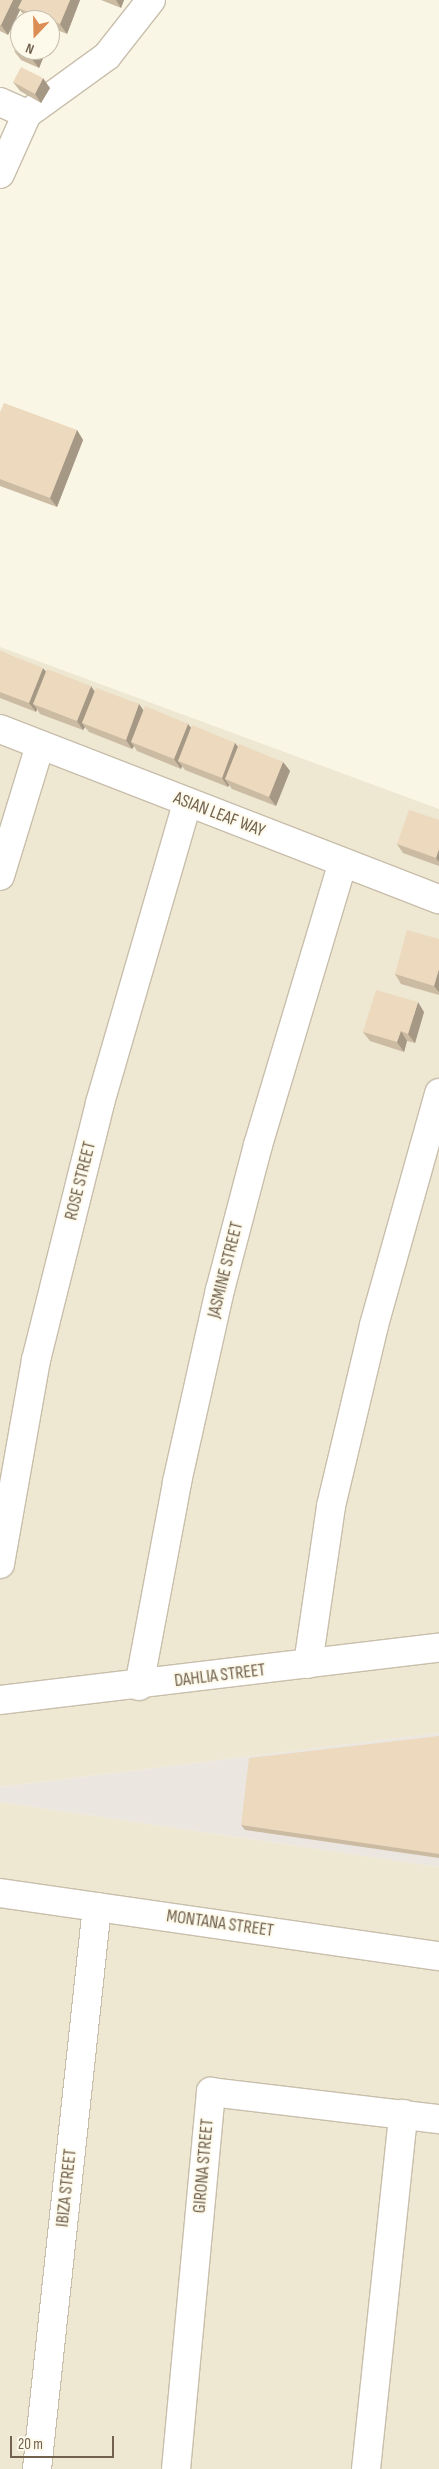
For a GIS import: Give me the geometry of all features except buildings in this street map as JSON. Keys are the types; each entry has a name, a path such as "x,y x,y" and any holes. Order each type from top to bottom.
{"street":[{"path":"0,174 27,114 107,56 151,0"},
{"path":"0,102 27,114"},
{"name":"ASIAN LEAF WAY","path":"0,729 187,804 439,899"},
{"path":"0,876 40,745"},
{"name":"ROSE STREET","path":"0,1564 36,1360 100,1103 187,804"},
{"name":"JASMINE STREET","path":"139,1686 177,1482 220,1290 258,1146 343,862"},
{"path":"308,1664 331,1506 374,1325 439,1093"},
{"name":"DAHLIA STREET","path":"0,1700 139,1686 439,1648"},
{"name":"MONTANA STREET","path":"0,1893 439,1956"},
{"name":"IBIZA STREET","path":"37,2469 97,1906"},
{"name":"GIRONA STREET","path":"176,2469 211,2092 439,2119"},
{"path":"366,2469 403,2114"}],"shaded area":[{"path":"0,647 439,809 439,1733 0,1787"},
{"path":"439,1733 439,1867 0,1802 0,1787"},
{"path":"0,1802 439,1867 439,2469 0,2469"}]}
